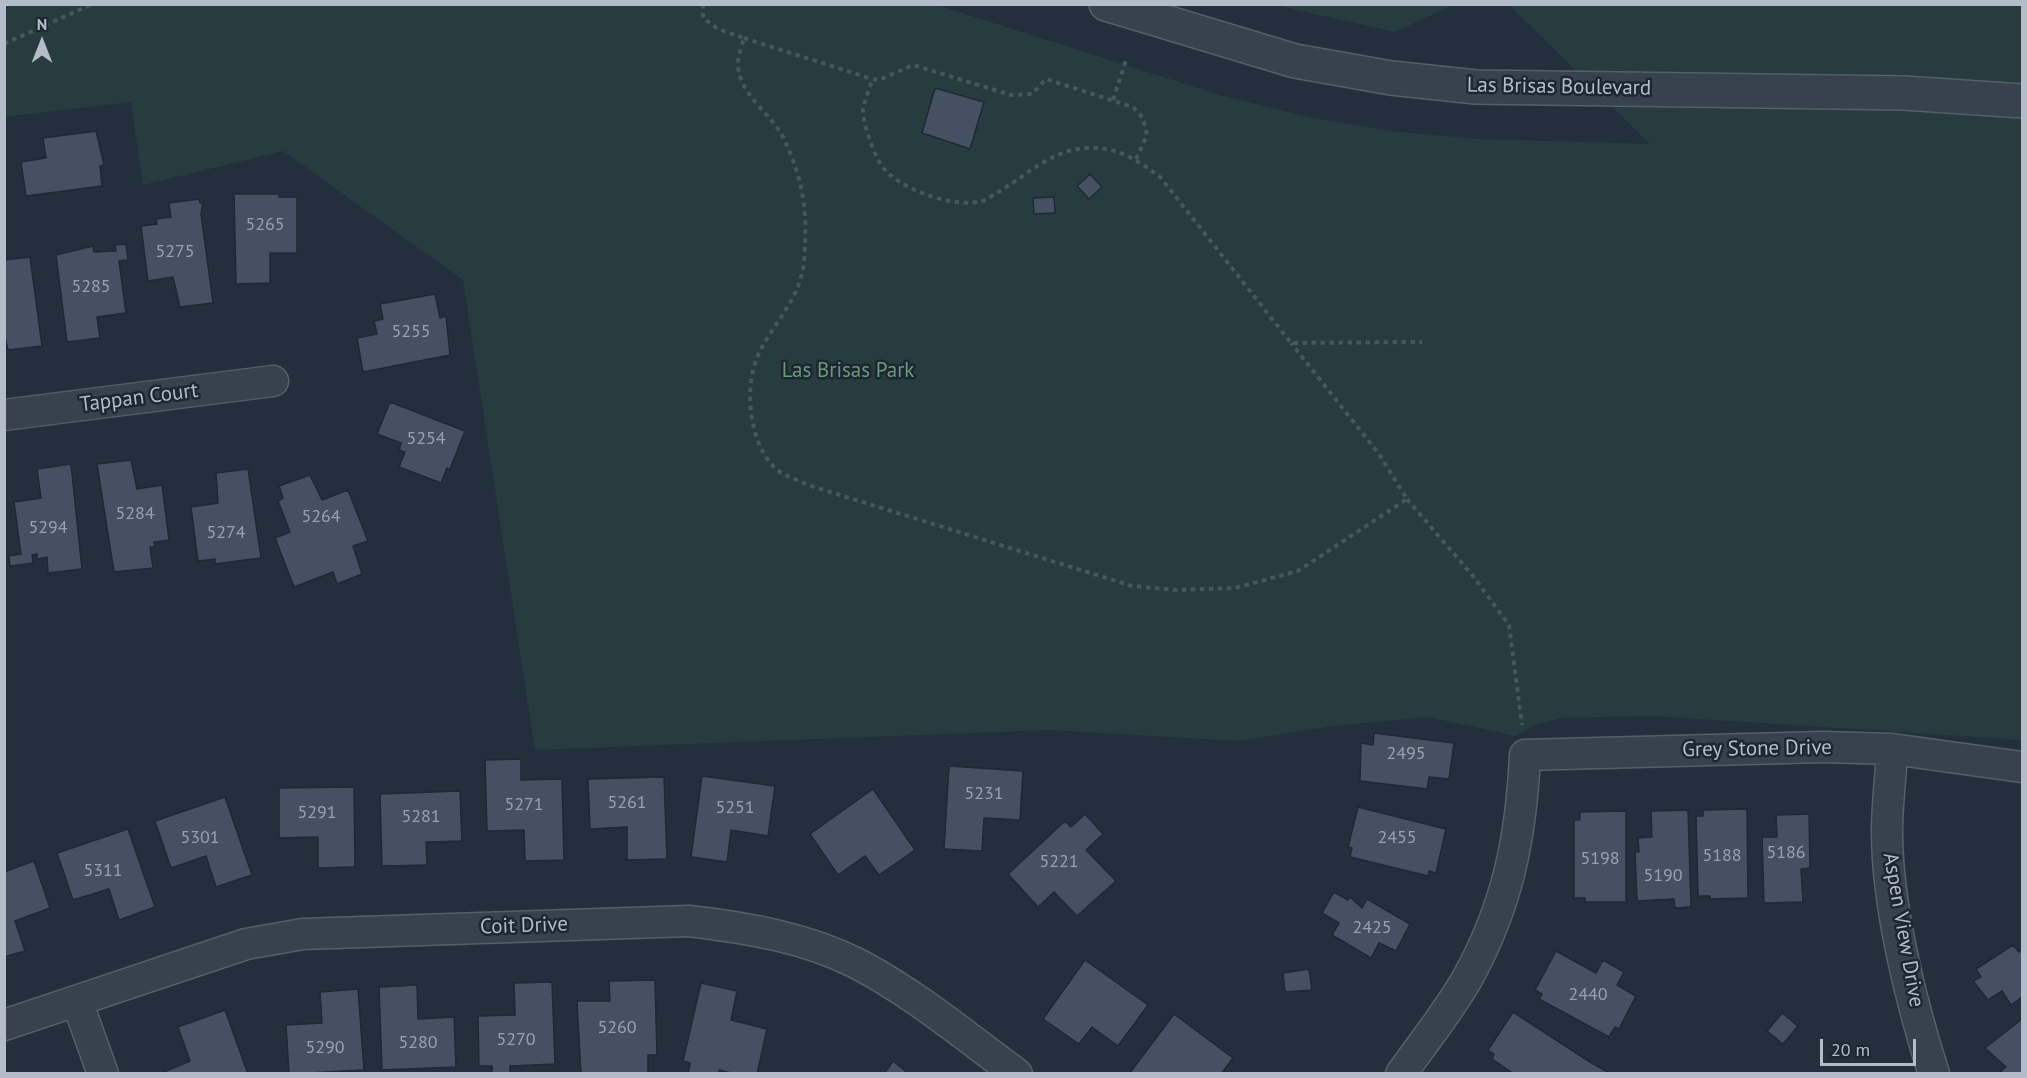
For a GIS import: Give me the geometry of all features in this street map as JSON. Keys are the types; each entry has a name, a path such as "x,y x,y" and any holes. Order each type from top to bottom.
{"street":[{"name":"Las Brisas Boulevard","path":"1106,4 1295,61 1391,78 1476,87 1904,93 2022,101"},
{"name":"Tappan Court","path":"4,415 273,381"},
{"name":"Grey Stone Drive","path":"1526,755 1823,747 1892,749 2022,767"},
{"name":"Aspen View Drive","path":"1892,749 1887,831 1890,878 1905,961 1934,1074"},
{"path":"1401,1074 1466,980 1492,927 1510,874 1522,815 1526,755"},
{"name":"Coit Drive","path":"4,1025 246,944 303,934 689,921 748,928 805,943 856,963 905,992 1017,1074"},
{"path":"77,1001 103,1074"}],"path":[{"path":"4,45 92,4"},
{"path":"703,4 703,18 718,28 872,79 879,80 913,65 1011,95 1032,94 1046,79 1133,106 1143,118 1147,135 1136,159"},
{"path":"744,38 738,65 746,87 782,135 796,168 807,210 804,264 795,296 756,358 749,396 756,441 781,473 808,485 1132,586 1176,590 1235,588 1298,571 1407,499"},
{"path":"1113,100 1127,57"},
{"path":"872,79 863,110 871,144 886,172 920,194 953,201 982,201 1037,164 1063,152 1092,148 1117,152 1136,159 1161,178 1379,454 1407,499 1473,576 1509,625 1526,755"},
{"path":"1291,343 1422,342"}],"green space":[{"path":"1453,4 1395,32 1275,5"},
{"name":"Las Brisas Park","path":"4,5 937,5 1220,95 1308,117 1389,131 1478,139 1650,144 1509,5 2022,5 2022,740 1653,716 1561,718 1534,725 1516,736 1428,717 1333,726 1239,741 1049,730 535,750 463,280 283,151 143,185 131,102 5,117"}],"building":[{"path":"935,88 984,102 970,149 922,133"},
{"path":"96,131 104,165 100,166 102,186 26,196 21,162 46,158 43,138"},
{"path":"1090,174 1102,187 1089,199 1077,186"},
{"path":"234,194 279,194 279,197 297,197 297,253 270,253 270,283 236,284"},
{"path":"1054,197 1055,213 1034,214 1033,198"},
{"path":"199,199 200,203 203,203 201,214 213,303 180,307 173,277 148,281 141,226 157,224 156,219 171,217 169,203"},
{"path":"126,244 128,260 119,261 126,313 97,317 100,338 67,342 56,255 93,246 94,252 116,251 115,245"},
{"path":"30,257 42,346 8,350 4,333 4,260"},
{"path":"435,294 440,318 446,316 450,355 363,372 357,338 377,334 374,321 383,319 380,304"},
{"path":"390,402 465,431 450,469 447,468 441,483 399,467 405,452 399,450 401,443 377,434"},
{"path":"131,460 137,489 162,485 169,540 154,542 155,547 150,547 153,568 114,572 97,464"},
{"path":"71,464 82,569 48,573 47,557 37,559 37,554 32,555 33,563 10,566 9,556 21,554 14,502 41,498 37,469"},
{"path":"248,469 261,558 215,564 215,559 198,561 191,507 218,503 216,473"},
{"path":"310,475 322,500 348,490 368,541 353,546 362,574 337,584 333,572 294,587 275,538 290,532 278,501 283,498 279,486"},
{"path":"1374,733 1454,743 1449,779 1429,777 1427,789 1360,781 1361,743 1373,745"},
{"path":"521,759 521,780 562,779 564,860 525,861 524,830 487,831 485,760"},
{"path":"949,766 1023,771 1020,820 984,818 982,851 944,849"},
{"path":"702,776 775,786 768,836 731,830 727,862 691,857"},
{"path":"664,777 667,859 627,860 627,827 590,829 588,779"},
{"path":"354,787 355,867 318,868 318,837 279,838 279,788"},
{"path":"873,789 915,850 879,875 865,856 838,875 810,834"},
{"path":"460,791 462,841 426,842 427,865 382,866 380,794"},
{"path":"225,797 252,875 216,887 206,856 171,868 155,821"},
{"path":"1358,807 1446,829 1436,873 1429,871 1428,876 1350,857 1352,848 1348,847"},
{"path":"1747,809 1748,898 1710,899 1710,896 1698,896 1696,816 1703,816 1703,810"},
{"path":"1688,810 1691,907 1675,908 1674,899 1637,901 1635,852 1639,852 1638,838 1652,837 1651,811"},
{"path":"1626,811 1626,902 1585,902 1585,898 1574,898 1574,820 1580,820 1580,812"},
{"path":"1085,814 1103,834 1086,850 1116,881 1077,916 1054,892 1038,907 1008,874 1065,821 1071,827"},
{"path":"1809,814 1810,868 1801,869 1803,902 1764,903 1762,837 1777,837 1776,815"},
{"path":"128,829 155,907 119,920 109,889 73,900 57,853"},
{"path":"34,861 50,908 15,921 25,951 4,957 4,872"},
{"path":"1334,892 1348,900 1350,897 1362,908 1367,899 1410,924 1396,951 1379,943 1371,958 1332,935 1339,923 1322,913"},
{"path":"2013,945 2019,952 2022,949 2022,997 2011,1005 2002,991 1988,1000 1973,981 1981,977 1976,969"},
{"path":"1556,951 1596,973 1603,960 1624,972 1617,985 1636,996 1619,1029 1615,1027 1609,1037 1539,999 1542,994 1535,990"},
{"path":"1085,960 1148,1005 1118,1046 1092,1027 1079,1044 1043,1019"},
{"path":"1309,969 1312,990 1285,992 1283,973"},
{"path":"655,980 657,1055 648,1055 648,1074 581,1074 577,1001 610,1001 609,981"},
{"path":"552,982 555,1064 510,1066 510,1074 492,1074 492,1066 479,1066 478,1016 515,1015 514,983"},
{"path":"701,983 737,991 731,1020 767,1029 757,1074 735,1074 719,1070 718,1074 688,1074 690,1063 683,1061"},
{"path":"417,985 418,1019 454,1017 456,1067 382,1070 379,987"},
{"path":"358,989 364,1070 289,1074 286,1025 322,1023 320,992"},
{"path":"225,1010 248,1074 159,1074 190,1061 178,1027"},
{"path":"1513,1012 1611,1074 1514,1074 1492,1059 1494,1054 1488,1050"},
{"path":"1782,1013 1798,1026 1783,1044 1767,1031"},
{"path":"1174,1014 1233,1058 1221,1074 1129,1074"},
{"path":"2022,1019 2022,1074 2003,1074 2001,1071 2006,1067 1985,1048"},
{"path":"893,1061 909,1074 884,1074"}]}
